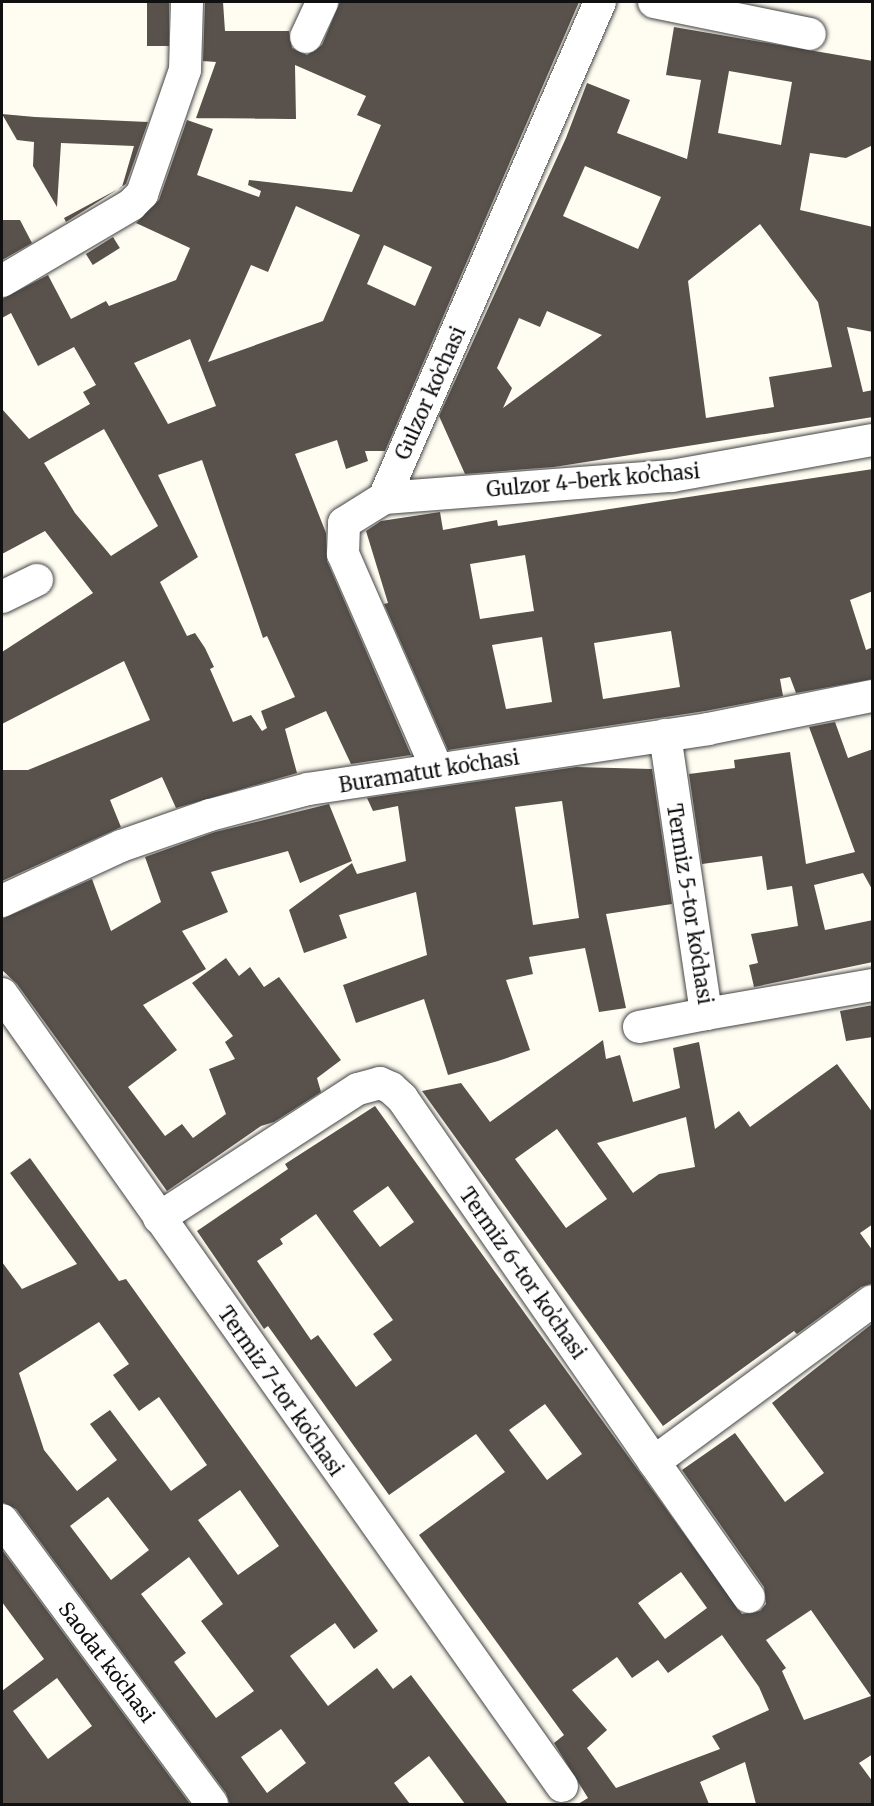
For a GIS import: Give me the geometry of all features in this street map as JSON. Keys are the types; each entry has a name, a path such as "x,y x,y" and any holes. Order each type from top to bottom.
{"street":[{"path":"2,281 131,205 142,194 185,70 187,2"},
{"path":"306,37 322,2"},
{"name":"Gulzor koʻchasi","path":"384,498 600,2"},
{"path":"654,2 810,34"},
{"name":"Gulzor 4-berk koʼchasi","path":"384,498 672,476 873,440"},
{"path":"384,498 344,523 343,554 437,769"},
{"path":"2,597 37,580"},
{"name":"Buramatut koʻchasi","path":"2,901 121,846 210,815 308,789 665,735 873,696"},
{"name":"Termiz 5-tor koʼchasi","path":"665,735 706,1014 873,985"},
{"name":"Termiz 7-tor koʼchasi","path":"2,994 562,1786"},
{"path":"639,1027 706,1014"},
{"name":"Termiz 6-tor koʼchasi","path":"159,1218 358,1089 380,1083 391,1088 409,1108 750,1597"},
{"path":"654,1462 873,1301"},
{"name":"Saodat koʻchasi","path":"2,1520 213,1804"}],"building":[{"path":"147,2 169,2 169,46 147,46"},
{"path":"205,2 223,2 225,31 289,31 292,48 307,55 322,45 340,2 579,2 385,451 365,451 368,461 346,469 337,440 295,454 326,533 327,561 411,755 351,764 326,711 285,729 297,773 176,808 162,777 110,800 121,827 2,881 2,770 28,770 150,720 124,661 2,724 2,652 93,593 45,531 2,554 2,409 29,439 90,404 83,392 96,385 74,347 38,366 11,313 2,318 2,299 48,275 71,319 106,301 109,306 176,280 190,248 136,223 159,200 187,120 213,129 197,175 259,197 261,191 248,185 249,180 352,192 381,125 357,115 366,96 295,65 296,119 196,118 216,62 203,61","holes":["296,206 360,235 323,321 208,362 251,265 268,272","384,245 432,267 415,306 367,284","190,339 216,406 168,424 134,363","104,429 158,526 111,556 75,513 44,463","202,460 263,638 267,636 295,697 261,711 267,728 262,731 251,715 233,722 210,669 214,667 205,648 195,633 187,636 160,582 198,557 158,475"]},
{"path":"674,27 873,61 873,145 846,158 810,153 800,210 873,227 873,332 847,327 863,392 873,390 873,417 554,467 465,474 439,416 566,138 587,83 630,100 617,133 687,159 701,80 666,75","holes":["729,71 792,82 781,145 718,133","585,166 661,197 638,249 563,216","760,224 818,302 832,367 769,377 774,407 706,418 688,281","547,311 602,335 503,408 512,388 497,368 519,318 540,327"]},
{"path":"2,114 148,122 126,184 122,186 134,146 61,143 57,207 33,166 34,142 17,140"},
{"path":"117,190 66,222 64,218"},
{"path":"2,220 20,220 32,243 2,260"},
{"path":"113,237 120,248 93,265 86,254"},
{"path":"873,469 873,591 850,600 866,650 873,647 873,679 796,693 790,677 780,679 783,696 705,711 448,750 384,604 388,603 366,531 381,521 440,512 443,530 497,520 498,526","holes":["525,555 534,611 480,619 470,564","671,631 680,687 603,699 594,643","542,637 552,702 506,709 492,645"]},
{"path":"835,722 848,758 873,749 873,891 863,873 814,885 825,930 873,920 873,962 754,987 749,965 758,963 751,934 798,926 792,886 767,890 762,856 702,864 689,774 735,768 734,760 790,752 806,864 855,852 809,727"},
{"path":"576,767 652,769 672,904 606,914 626,1008 599,1012 585,948 529,957 533,974 506,980 530,1050 498,1061 448,1075 424,999 356,1023 343,985 427,955 416,892 339,915 347,938 304,953 289,910 352,863 357,874 406,861 398,806 373,811 367,798","holes":["562,801 579,918 533,925 515,807"]},
{"path":"329,804 352,861 300,883 288,851 211,872 228,912 182,931 206,969 143,1005 177,1050 128,1087 165,1136 182,1124 193,1138 226,1114 209,1069 235,1059 225,1042 233,1036 192,983 226,958 239,976 250,967 264,987 279,977 341,1060 317,1078 321,1092 274,1122 261,1126 167,1191 17,984 2,970 2,919 92,879 111,931 161,902 145,857 215,832"},
{"path":"873,1005 873,1037 846,1041 840,1011"},
{"path":"603,1040 606,1059 620,1055 633,1102 680,1088 673,1048 699,1042 715,1129 739,1111 750,1127 837,1064 873,1113 873,1224 860,1233 873,1251 873,1283 861,1287 797,1334 794,1331 663,1426 422,1091 461,1083 490,1122","holes":["686,1117 695,1167 659,1174 633,1193 597,1143","557,1129 607,1199 566,1228 515,1159"]},
{"path":"375,1106 742,1614 760,1611 766,1604 764,1587 682,1470 735,1433 785,1502 824,1473 772,1403 873,1323 873,1754 859,1763 873,1782 873,1804 756,1804 745,1762 700,1782 709,1804 578,1804 588,1798 554,1743 564,1735 419,1535 505,1472 476,1434 389,1495 268,1326 264,1329 197,1231 288,1169 285,1164","holes":["388,1186 414,1222 380,1247 353,1211","316,1214 393,1320 373,1334 392,1360 356,1387 318,1335 311,1340 257,1261 283,1244 280,1239","545,1404 582,1454 547,1480 509,1430","681,1572 707,1608 665,1639 638,1603","811,1610 871,1696 804,1720 782,1671 786,1668 766,1640","722,1635 759,1687 769,1710 712,1736 720,1749 616,1788 587,1748 607,1730 572,1690 617,1657 632,1678 658,1660 668,1673"]},
{"path":"30,1158 119,1281 126,1279 378,1631 354,1649 335,1623 290,1656 328,1706 377,1668 393,1689 411,1675 508,1804 465,1804 429,1756 394,1783 410,1804 230,1804 226,1793 16,1509 2,1502 2,1262 22,1289 77,1264 10,1173","holes":["99,1322 129,1364 113,1375 139,1411 159,1397 207,1465 171,1491 110,1410 90,1424 117,1460 77,1491 44,1450 19,1373","240,1490 279,1546 238,1575 198,1520","108,1497 149,1550 111,1580 70,1526","189,1557 223,1604 201,1621 254,1691 216,1718 174,1662 186,1653 141,1594","281,1729 306,1763 267,1793 241,1757"]},
{"path":"2,1550 190,1804 2,1804 2,1691 44,1659 2,1602","holes":["57,1678 92,1726 48,1759 13,1711"]}]}
